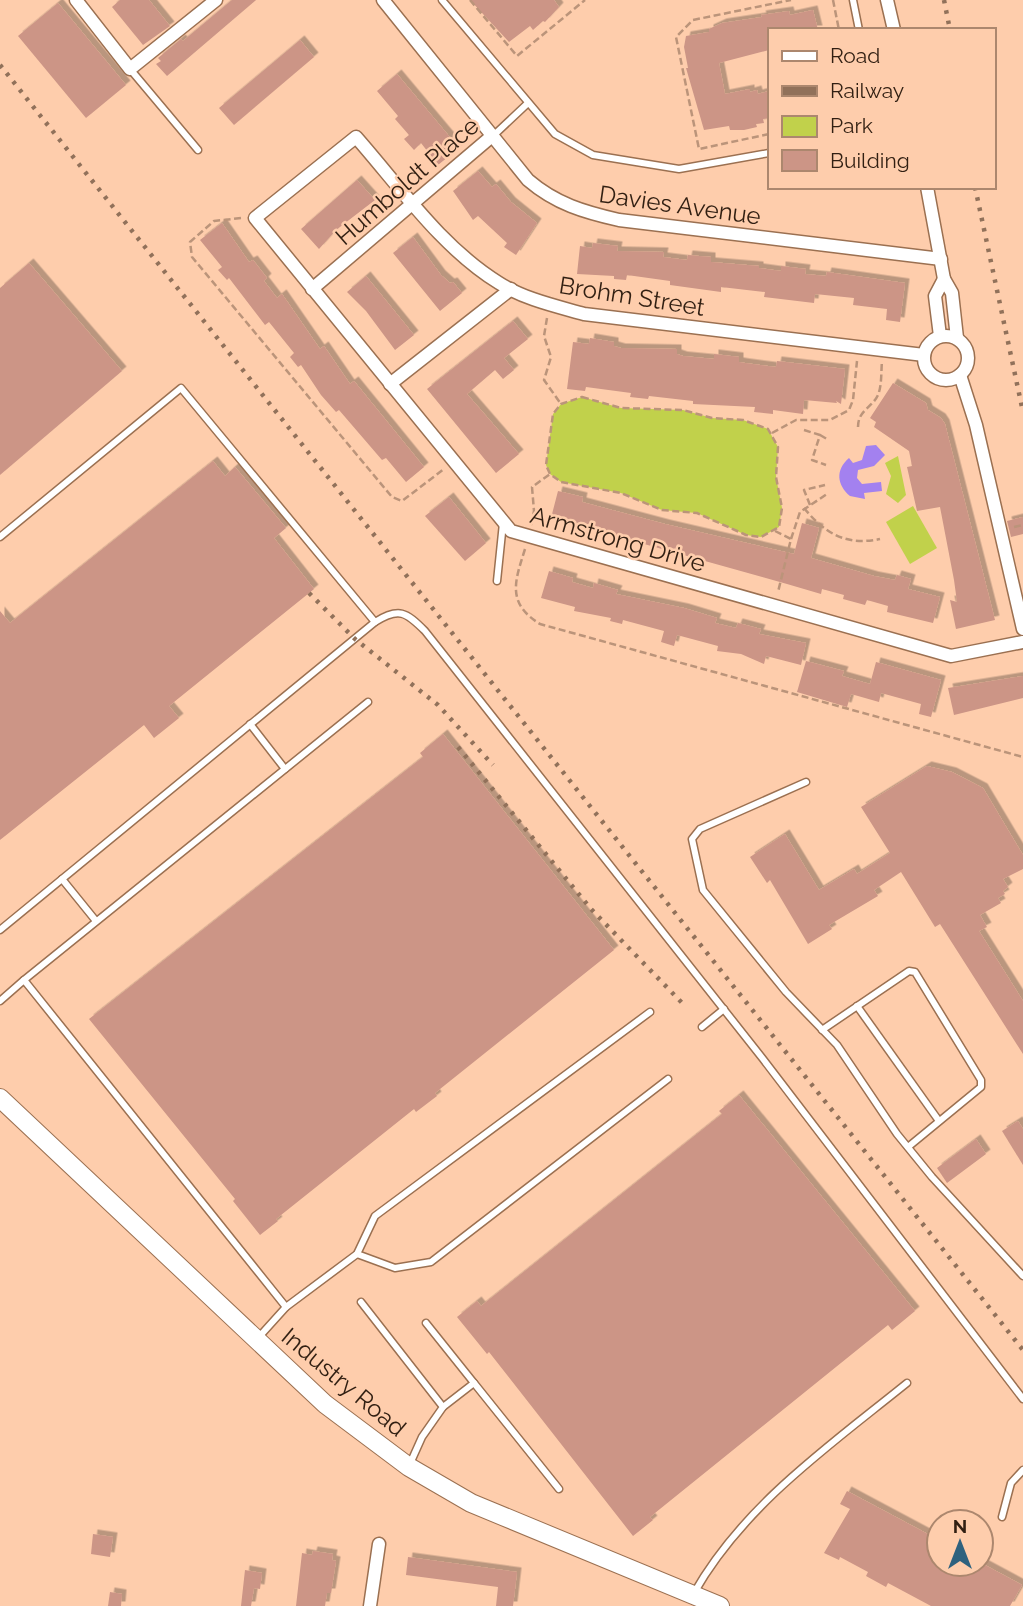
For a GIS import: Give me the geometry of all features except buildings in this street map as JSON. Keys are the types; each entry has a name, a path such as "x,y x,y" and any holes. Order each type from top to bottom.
{"main road":[{"name":"Industry Road","path":"0,1098 325,1404 409,1467 471,1503 720,1606"}],"street":[{"path":"76,0 134,66 216,0"},
{"name":"Davies Avenue","path":"383,0 528,180 547,197 578,211 620,220 941,258"},
{"path":"887,0 894,28"},
{"name":"Humboldt Place","path":"312,289 492,136"},
{"name":"Brohm Street","path":"255,218 356,137 470,263 511,289 549,304 584,314 924,355"},
{"path":"927,189 944,279 952,293 957,338 968,351 966,369 960,375 953,379 936,377 925,364 927,347 940,336 957,338"},
{"name":"Armstrong Drive","path":"255,218 511,531 951,656 1023,642"},
{"path":"940,336 934,296 944,279"},
{"path":"390,384 511,289"},
{"path":"960,375 976,425 1023,629"},
{"path":"370,1606 379,1544"}],"lane":[{"path":"442,0 555,134 593,155 679,169 768,153"},
{"path":"853,0 859,28"},
{"path":"134,66 198,150"},
{"name":"Humboldt Place","path":"492,136 527,104"},
{"path":"0,537 181,388 375,622"},
{"path":"497,581 503,521"},
{"path":"0,930 375,622 390,612 398,612 414,620 425,631 724,1009 1023,1399"},
{"path":"0,1001 368,702"},
{"path":"250,724 285,769"},
{"path":"806,782 699,829 692,839 703,890 786,992 837,1045 932,1177 1023,1276"},
{"path":"62,879 96,921"},
{"path":"822,1030 909,971 915,972 981,1080 981,1087 908,1147"},
{"path":"24,980 286,1307"},
{"path":"857,1006 939,1121"},
{"path":"702,1027 724,1009"},
{"path":"257,1340 286,1307 357,1254 375,1216 650,1012"},
{"path":"357,1254 395,1268 431,1262 668,1079"},
{"path":"361,1302 443,1407"},
{"path":"426,1322 559,1489"},
{"path":"409,1467 422,1437 443,1407 474,1383"},
{"path":"693,1594 709,1565 774,1491 907,1384"},
{"path":"1002,1517 1012,1483 1023,1470"}],"path":[{"path":"470,0 517,56 585,0"},
{"path":"768,134 699,149 676,37 693,20 792,0"},
{"path":"833,0 839,28"},
{"path":"255,218 225,218 214,221 190,242 192,257 392,497 402,501 410,497 454,461"},
{"path":"549,304 544,336 551,357 544,380 561,404"},
{"path":"772,433 796,420 830,420 849,410 853,400 858,348"},
{"path":"858,427 861,412 876,399 879,390 883,351"},
{"path":"582,397 621,408 683,410 712,418 758,423 772,433 778,447 776,477 782,508 779,527 761,537 746,535 697,513 662,510 621,493 561,482 550,474 546,465 553,414 561,404 582,397"},
{"path":"804,430 827,439"},
{"path":"820,435 812,460 826,465"},
{"path":"550,474 532,487 534,511 515,581 516,594 527,616 540,624 1023,757"},
{"path":"810,505 804,490 825,485"},
{"path":"775,606 800,512 827,494"},
{"path":"804,508 827,532 839,538 855,542 880,539"},
{"path":"811,526 813,519"},
{"path":"775,531 791,539"}],"green space":[{"path":"582,397 621,408 683,410 712,418 743,420 768,429 778,447 776,477 782,508 779,527 761,537 746,535 697,513 662,510 621,493 561,482 550,474 546,465 553,414 561,404"},
{"path":"898,456 906,495 898,503 886,494 891,476 885,463"},
{"path":"913,506 937,548 910,564 886,522"}],"shaded area":[{"path":"876,445 885,455 874,466 858,470 857,478 862,484 881,482 882,491 864,493 865,499 850,496 840,482 841,467 849,458 853,463 862,460 866,446"}],"railway":[{"path":"944,0 950,28"},
{"path":"0,65 1023,1350"},
{"path":"975,189 1023,412"},
{"path":"309,593 355,639 438,705 493,765"},
{"path":"458,747 591,909 686,1007"}]}
